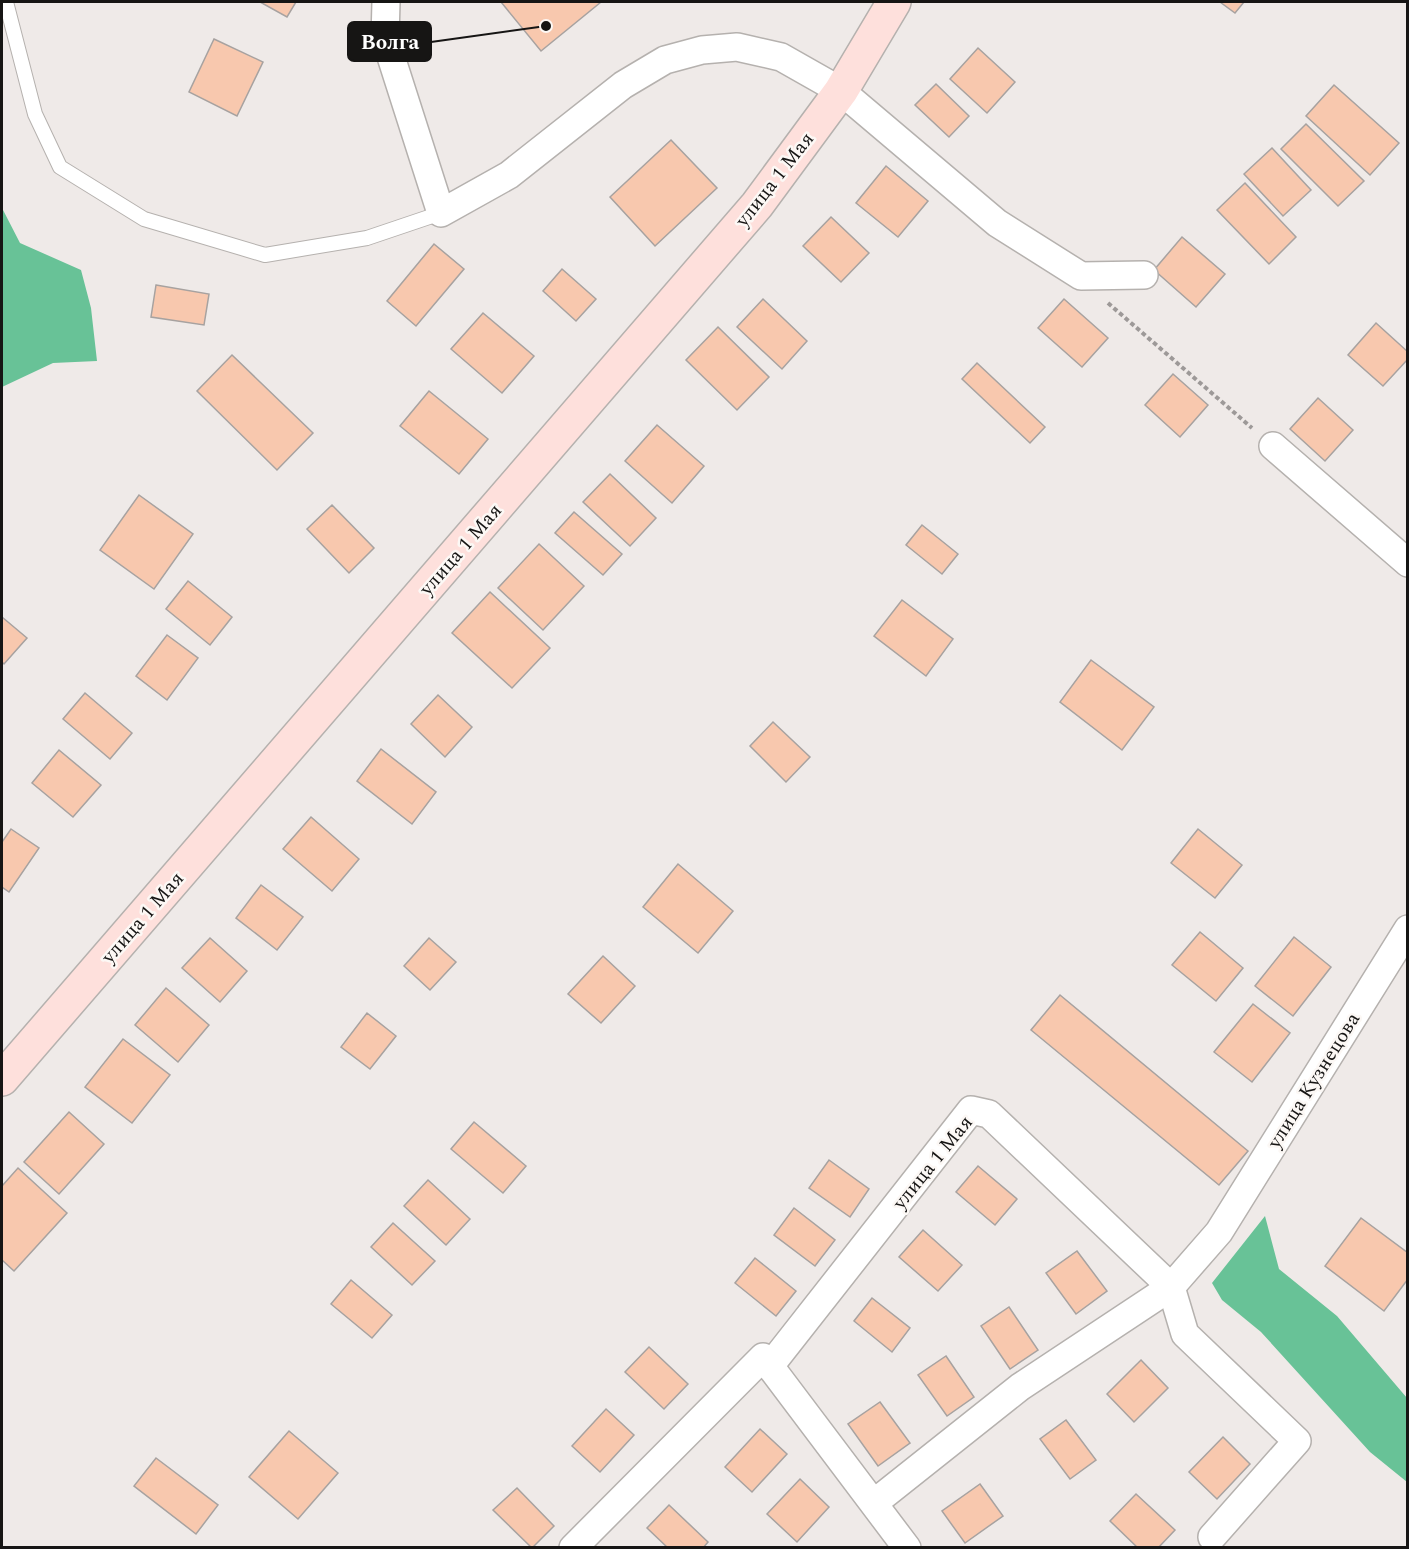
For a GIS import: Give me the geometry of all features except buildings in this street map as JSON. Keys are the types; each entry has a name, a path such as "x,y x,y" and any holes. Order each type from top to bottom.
{"street":[{"path":"386,2 385,38 441,213 509,175 623,85 665,60 702,50 736,47 781,57 841,91 997,223 1081,276 1144,275"},
{"name":"улица 1 Мая","path":"2,1079 758,205 841,91 894,2"},
{"path":"1273,446 1407,563"},
{"name":"улица Кузнецова","path":"1171,1287 1219,1232 1407,929"},
{"name":"улица 1 Мая","path":"770,1366 971,1110 989,1114 1171,1287 1185,1334 1297,1441 1212,1537"},
{"path":"874,1503 1020,1387 1171,1287"},
{"path":"573,1548 763,1357 908,1548"}],"lane":[{"path":"6,2 35,114 60,167 144,219 265,255 367,238 441,213"}],"path":[{"path":"1081,276 1106,301 1273,446"}],"green space":[{"path":"2,208 20,243 81,270 91,308 97,361 53,363 2,387"},
{"path":"1265,1216 1279,1269 1337,1316 1407,1398 1407,1482 1370,1452 1261,1332 1222,1300 1212,1283"}],"place":[{"name":"Волга","path":"546,26"}]}
